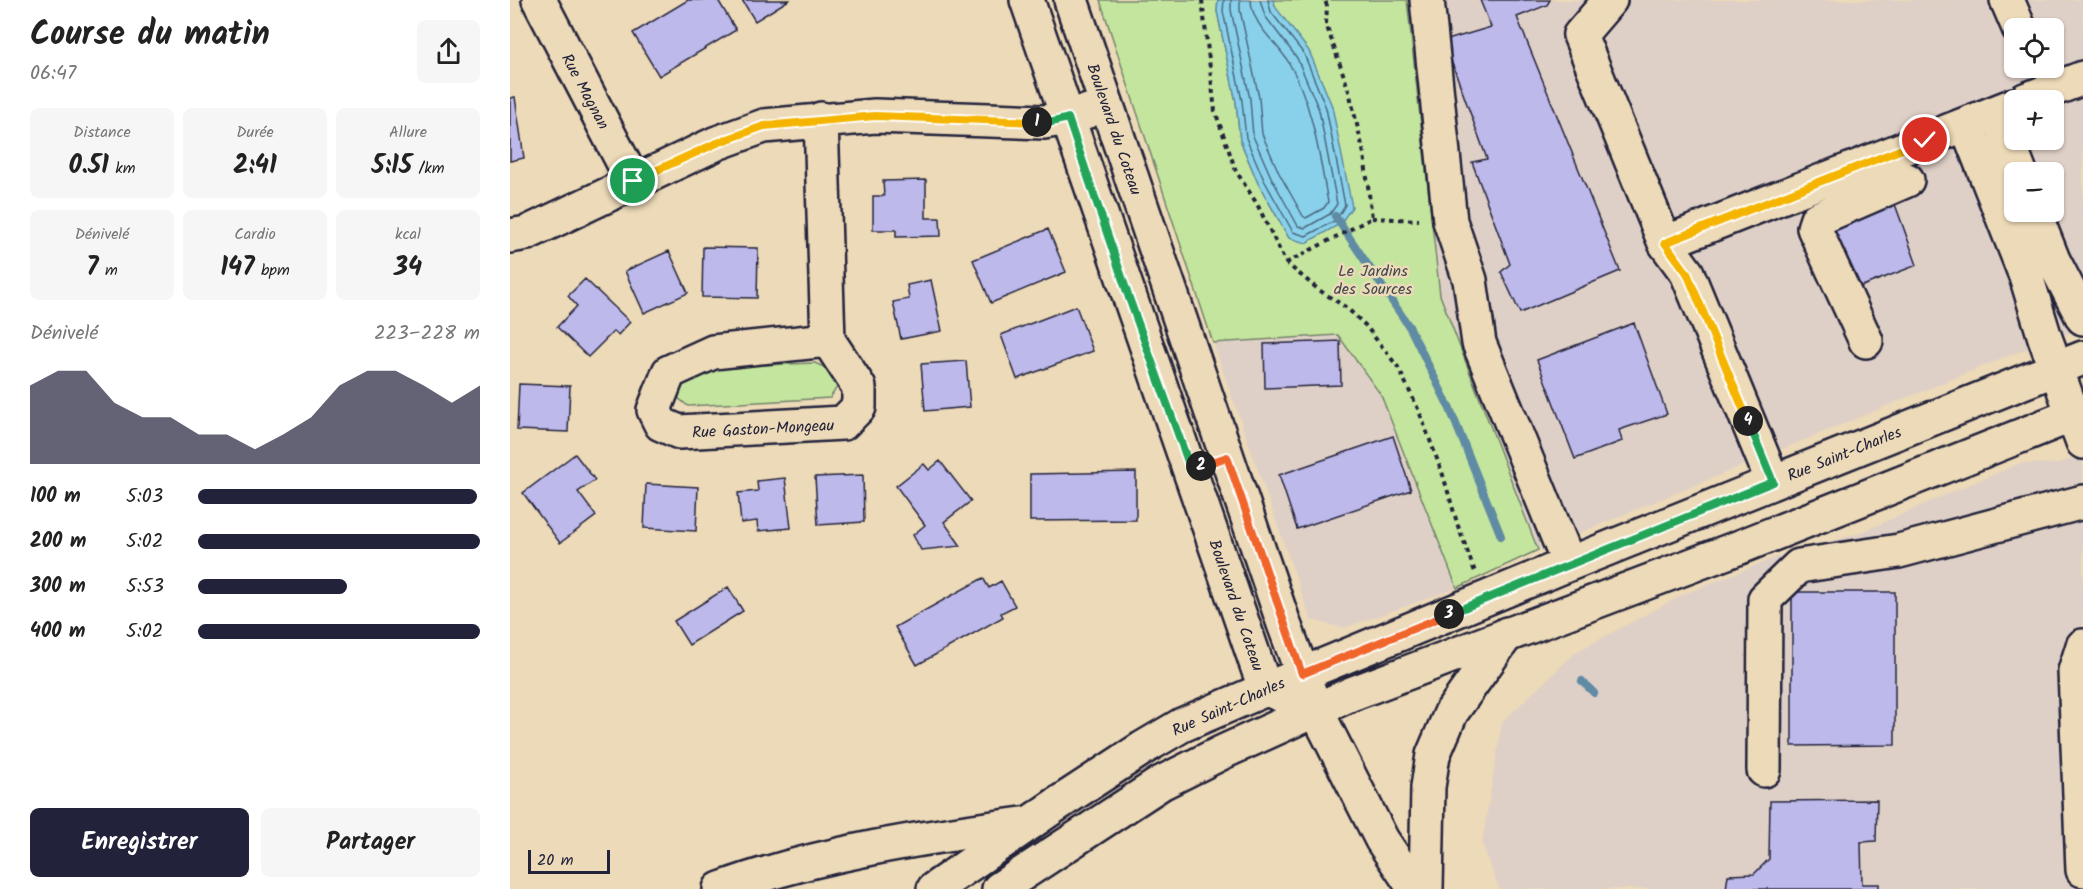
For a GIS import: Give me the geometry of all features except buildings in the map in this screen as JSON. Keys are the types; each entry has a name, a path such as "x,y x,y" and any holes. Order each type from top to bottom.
{"main road":[{"name":"Boulevard du Coteau","path":"1028,0 1129,298 1266,689 1316,710"},
{"name":"Boulevard du Coteau","path":"1071,0 1316,710"},
{"path":"1427,0 1450,221 1470,280 1479,343 1569,564"},
{"path":"1610,0 1580,35 1665,243 1687,273 1773,482"},
{"path":"2007,0 2015,18"},
{"name":"Rue Magnan","path":"550,4 633,181"},
{"path":"2041,90 2083,78"},
{"path":"510,236 527,233 717,143 764,126 821,119 875,116 1044,122 1068,118 1106,104"},
{"path":"1665,243 1966,124 2004,105"},
{"path":"821,119 828,340"},
{"path":"999,889 1122,807 1195,766 1351,694 2080,422 2069,363 2026,276 1966,124"},
{"path":"1866,341 1814,228 1817,219 1908,180"},
{"path":"2038,222 2053,260 2083,318"},
{"name":"Rue Gaston-Mongeau","path":"828,340 859,387 859,407 843,423 679,432 661,424 654,410 669,372 713,352 828,340"},
{"name":"Rue Saint-Charles","path":"934,889 1100,776 1182,725 1569,564 2069,363"},
{"path":"1191,470 1227,457"},
{"path":"1764,770 1765,599 1799,566 1899,551 2083,502"},
{"path":"1426,889 1428,786 1439,738 1451,712 1507,634"},
{"path":"2083,646 2075,671 2083,870"},
{"path":"1316,710 1382,840 1415,889"},
{"path":"1100,776 1122,807"},
{"path":"720,889 785,868 925,837 1030,823"}],"path":[{"path":"1202,0 1215,111 1236,171 1257,204 1286,263 1319,290 1347,308 1365,325 1398,367 1419,411 1479,581"},
{"path":"1324,0 1327,6 1326,24 1349,91 1364,154 1372,218"},
{"path":"1286,263 1372,218 1450,221"}],"shaded area":[{"path":"1407,0 2083,0 2083,328 2008,356 1538,550 1440,295"},
{"path":"1338,335 1381,395 1457,588 1344,628 1311,620 1213,343"},
{"path":"2083,454 2083,889 1499,889 1482,843 1502,722 1576,652 1684,594 1776,557 1860,533 2021,463 2057,464"}],"green space":[{"name":"Le Jardins des Sources","path":"1100,0 1218,0 1217,11 1236,102 1240,140 1258,183 1289,238 1276,8 1273,0 1407,0 1440,295 1538,550 1457,588 1381,395 1338,335 1213,343"},
{"path":"815,363 833,371 839,384 830,398 688,406 672,393 700,374 731,366"}],"water":[{"path":"1218,0 1273,0 1276,8 1309,51 1332,106 1352,207 1340,224 1306,243 1289,238 1258,183 1240,140 1236,102 1217,11"}],"waterway":[{"path":"1335,216 1410,328 1450,409 1501,536"},
{"path":"1582,681 1594,693"}],"route":[{"path":"633,181 717,143 764,126 821,119 875,116 1044,122 1068,118 1191,470 1227,457 1302,674 1773,482 1687,273 1665,243 1925,140"}]}
